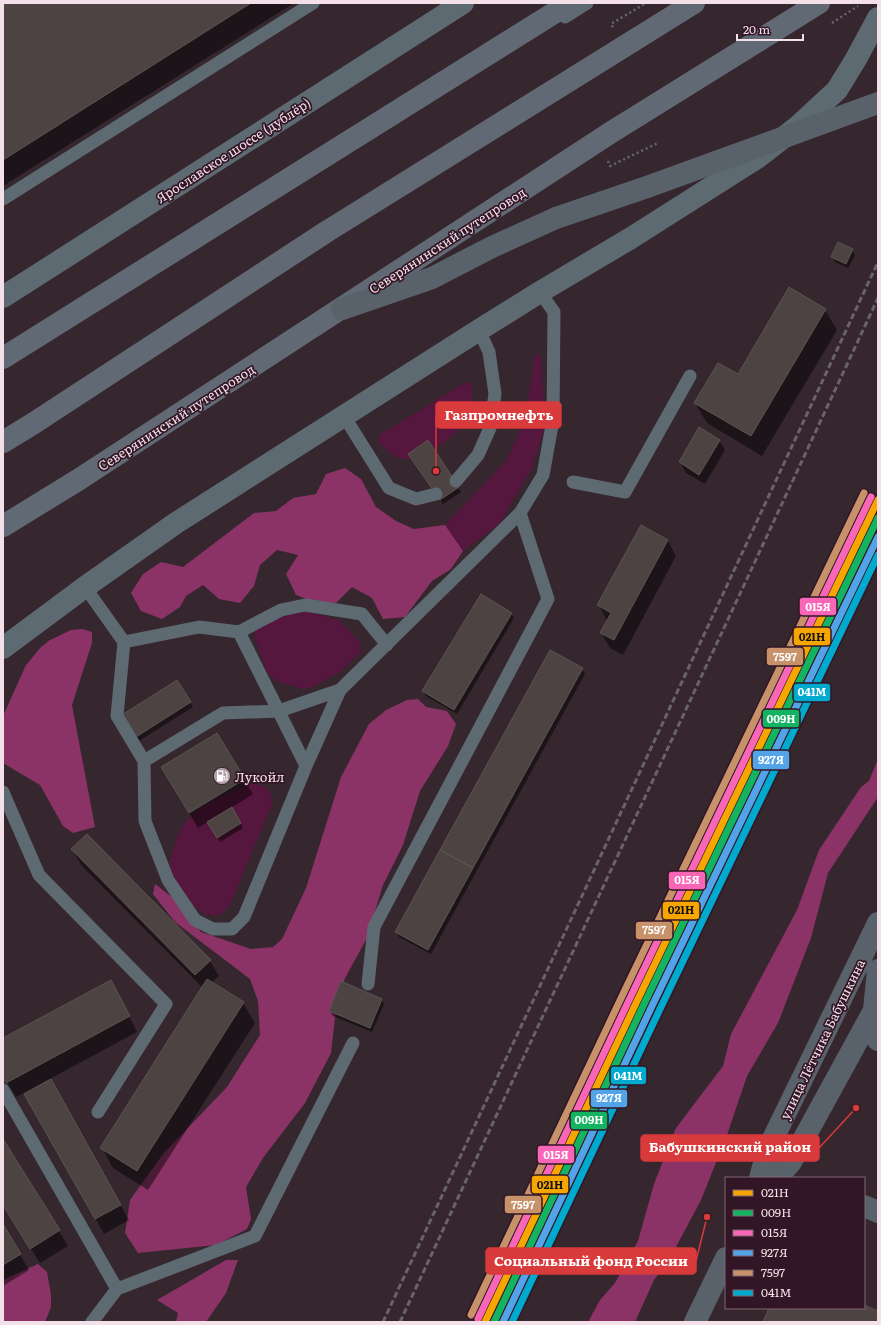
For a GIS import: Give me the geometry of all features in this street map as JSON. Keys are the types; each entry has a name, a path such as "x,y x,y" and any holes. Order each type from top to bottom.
{"main road":[{"path":"3,358 570,3"},
{"path":"3,442 326,232 694,3"},
{"name":"Северянинский путепровод","path":"3,526 78,480 610,134 819,3"},
{"path":"342,309 432,278 492,247 556,218 647,187 878,103"},
{"name":"улица Лётчика Бабушкина","path":"760,1177 768,1149 878,923"},
{"path":"878,970 876,1006 878,1040"},
{"path":"778,1177 791,1162 876,1006"},
{"path":"865,1206 878,1212"},
{"path":"694,1322 725,1260"}],"street":[{"name":"Ярославское шоссе (дублёр)","path":"3,297 463,3"},
{"path":"3,648 85,587 176,523 479,330 630,238 757,158 797,127 836,90 856,60 878,18"}],"lane":[{"path":"3,199 313,3"},
{"path":"403,118 587,3"},
{"path":"85,587 124,642 117,716 144,761 145,821 168,880 195,920 213,929 232,929 244,917 306,766 340,690 520,513 543,475 552,420 554,312 540,292"},
{"path":"456,481 478,455 490,428 495,394 489,352 479,330"},
{"path":"573,482 626,492 690,376"},
{"path":"344,416 389,488 416,499 436,494"},
{"path":"368,984 374,927 548,599 520,513"},
{"path":"124,642 199,627 239,632 281,610 305,605 362,614 387,645"},
{"path":"239,632 306,766"},
{"path":"144,761 223,713 279,710 340,690"},
{"path":"3,792 39,874 166,1004 98,1112"},
{"path":"92,1322 118,1289 255,1236 353,1043"},
{"path":"3,1090 118,1289"}],"path":[{"path":"612,24 646,3"},
{"path":"610,166 658,143"}],"shaded area":[{"path":"535,356 541,356 545,426 532,468 499,524 463,551 445,525 506,461 525,420"},
{"path":"466,382 472,385 473,392 471,406 461,426 443,443 434,449 428,440 408,454 412,459 401,459 385,449 378,441 379,435"},
{"path":"345,468 361,479 376,507 396,521 414,529 445,525 463,551 451,569 432,581 405,617 383,619 372,598 352,587 336,603 314,602 296,595 286,574 298,555 277,550 260,565 254,586 240,603 219,599 203,585 186,596 180,607 162,619 141,611 131,593 143,574 161,562 183,567 254,513 276,511 293,498 316,494 326,474"},
{"path":"288,609 309,612 339,620 359,641 361,652 340,672 311,688 302,689 276,681 267,672 254,635 254,625"},
{"path":"82,629 92,632 92,643 72,705 95,827 73,833 63,826 40,785 3,763 3,716 26,665 41,647 50,640 71,630"},
{"path":"418,699 426,707 447,711 456,724 448,746 420,791 403,845 383,885 367,938 345,978 336,1009 331,1053 305,1103 263,1158 246,1187 251,1219 247,1229 216,1245 138,1253 125,1233 130,1200 163,1154 227,1087 260,1035 258,1001 250,979 175,922 153,894 155,884 172,897 201,932 251,949 273,947 282,939 306,888 341,777 369,724 386,710 407,700"},
{"path":"878,759 878,797 828,873 811,938 778,1023 747,1076 726,1138 701,1200 668,1262 654,1280 635,1322 588,1322 600,1300 615,1283 638,1241 654,1184 676,1128 723,1066 731,1034 797,910 819,850 861,787 869,781"},
{"path":"253,783 268,789 271,795 272,804 230,905 222,914 213,915 203,913 190,903 171,872 170,862 178,834 182,827 196,812 214,800"},
{"path":"226,1260 238,1260 226,1293 206,1322 176,1322 178,1313 157,1300"},
{"path":"38,1264 47,1272 51,1295 51,1307 45,1322 3,1322 3,1280"}],"building":[{"path":"3,3 251,3 3,160"},
{"path":"838,242 853,249 846,264 831,257"},
{"path":"789,287 826,309 751,436 694,403 718,363 738,374"},
{"path":"699,427 720,440 699,475 679,462"},
{"path":"428,440 459,487 440,500 408,454"},
{"path":"641,525 668,540 614,640 600,633 611,613 597,605"},
{"path":"481,594 512,613 454,710 422,691"},
{"path":"550,650 583,668 473,868 440,850"},
{"path":"177,680 191,702 128,742 114,720"},
{"path":"217,733 245,779 189,813 161,767"},
{"path":"232,807 241,823 217,838 207,822"},
{"path":"87,834 211,960 195,975 71,849"},
{"path":"440,850 473,868 428,950 395,932"},
{"path":"207,979 244,1002 137,1171 100,1148"},
{"path":"111,980 130,1016 6,1083 3,1077 3,1038"},
{"path":"341,981 382,999 370,1028 329,1011"},
{"path":"51,1079 121,1205 95,1219 24,1094"},
{"path":"3,1139 60,1230 30,1249 3,1205"},
{"path":"3,1224 21,1254 3,1265"},
{"path":"865,1305 878,1311 878,1322 763,1322 769,1309 865,1309"}],"railway":[{"path":"383,1322 878,262"},
{"path":"400,1322 878,298"}],"transit line":[{"name":"7597","path":"471,1315 624,992 864,493"},
{"name":"015Я","path":"478,1319 631,996 871,497"},
{"name":"021Н","path":"485,1322 638,999 878,500"},
{"name":"009Н","path":"494,1322 645,1002 878,518"},
{"name":"927Я","path":"503,1322 652,1006 878,537"},
{"name":"041М","path":"512,1322 660,1009 878,555"}],"place":[{"name":"Газпромнефть","path":"436,471"},
{"name":"Лукойл","path":"222,776"},
{"name":"Бабушкинский район","path":"856,1108"},
{"name":"Социальный фонд России","path":"707,1217"}]}
